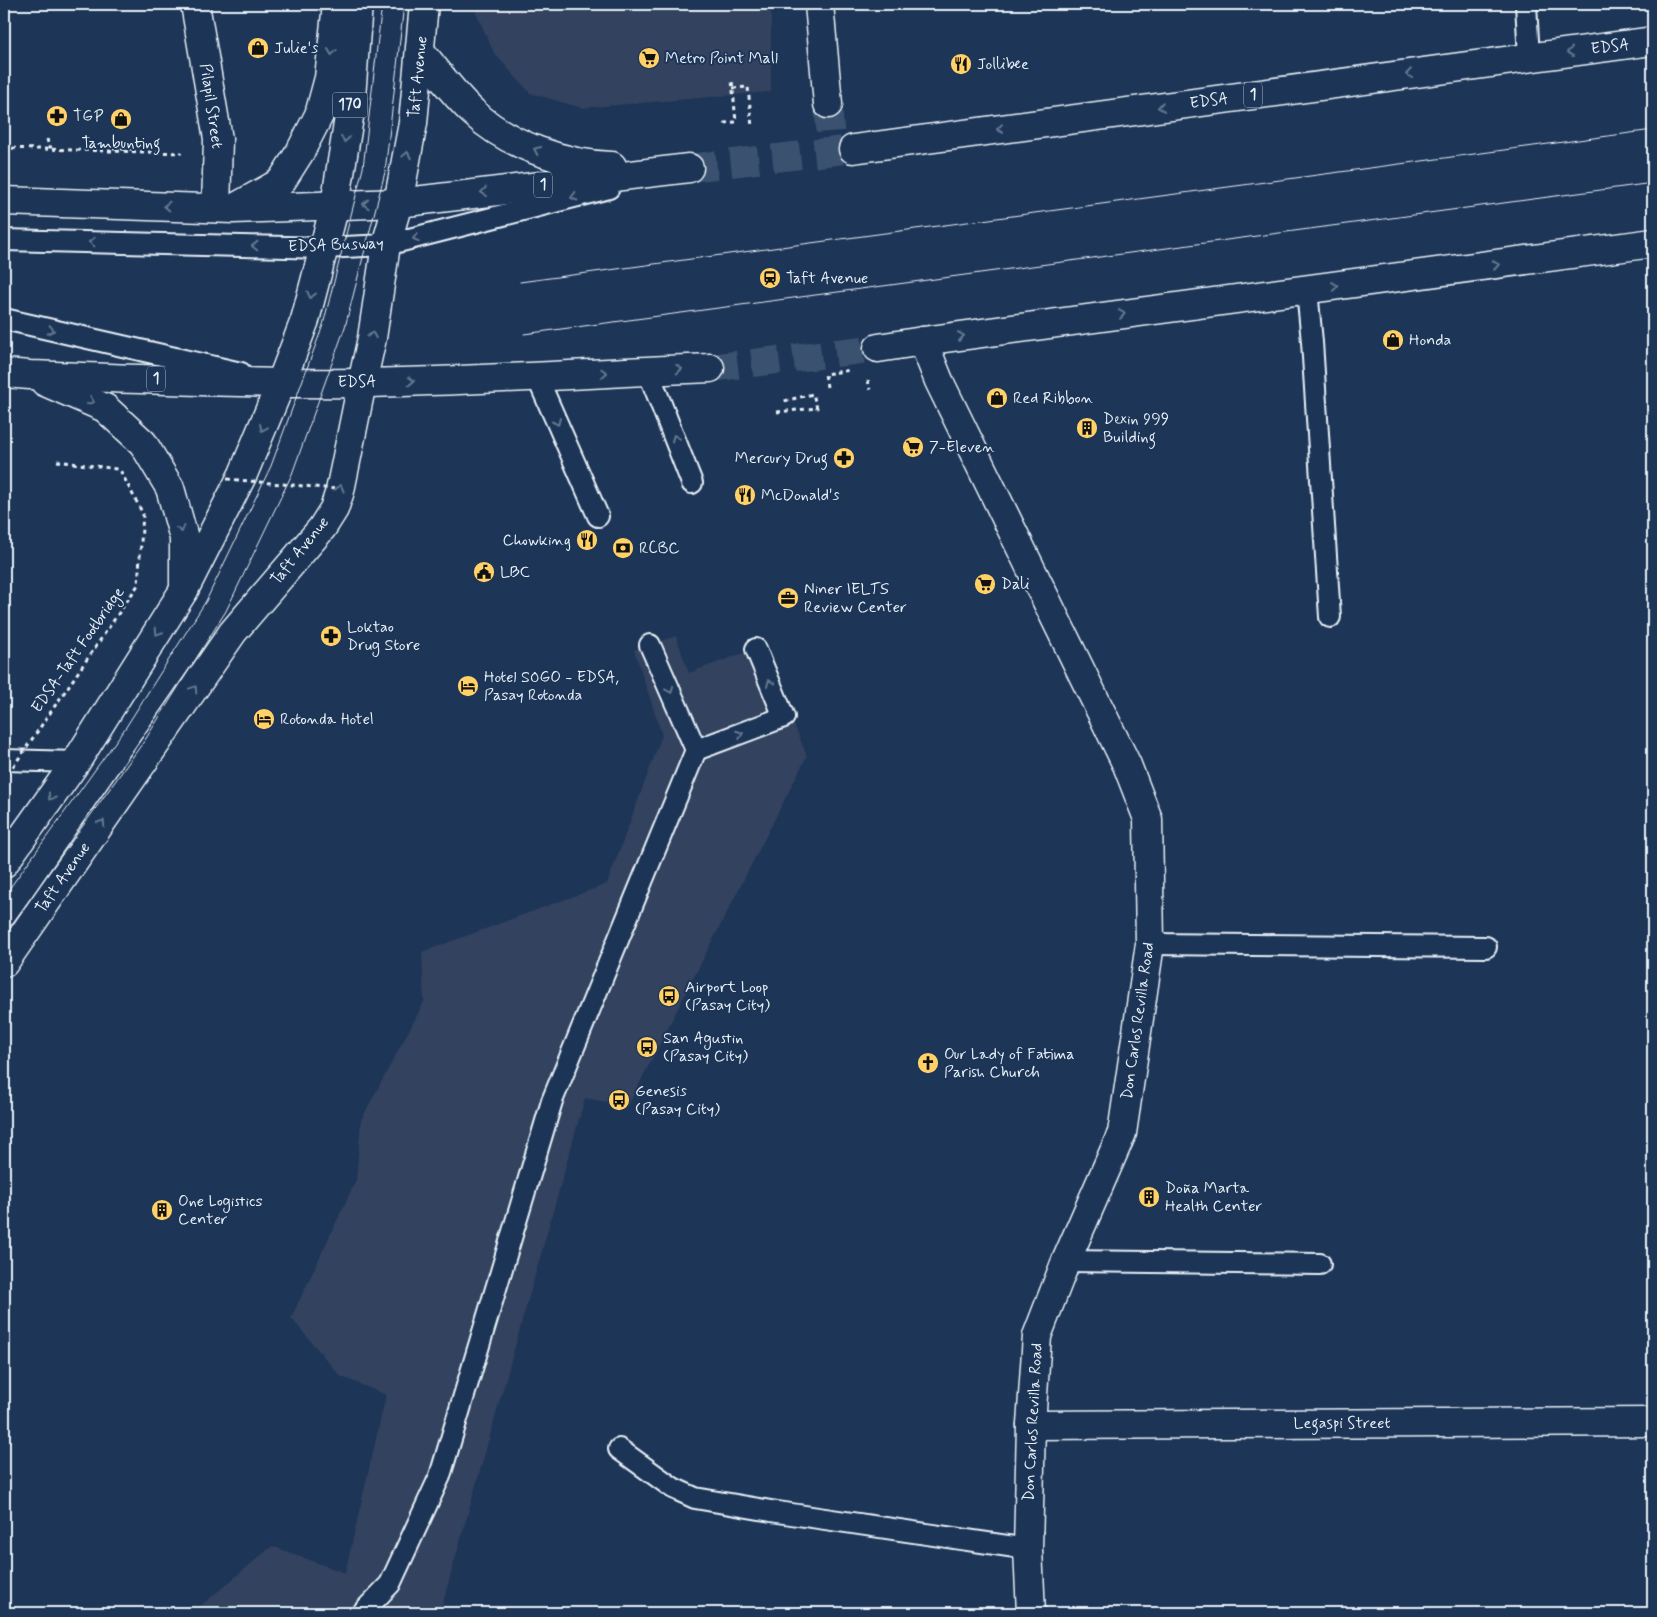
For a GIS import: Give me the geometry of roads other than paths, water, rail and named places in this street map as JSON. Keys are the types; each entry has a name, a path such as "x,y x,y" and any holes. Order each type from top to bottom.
{"main road":[{"name":"Pilapil Street","path":"195,4 218,139 224,208"},
{"path":"224,208 281,182 300,152 319,115 329,78 337,4"},
{"name":"170","path":"281,383 305,320 334,205 350,111 358,4"},
{"name":"Taft Avenue","path":"4,963 233,632 322,528 334,509 340,491 372,338 386,245 398,203 413,123 424,4"},
{"path":"819,4 828,104"},
{"name":"EDSA","path":"853,149 1653,41"},
{"path":"421,52 474,113 500,133 544,154 590,166 688,168"},
{"name":"1","path":"4,201 224,208 398,203 688,168"},
{"path":"878,348 1653,244"},
{"name":"Don Carlos Revilla Road","path":"923,341 939,381 1127,765 1148,819 1150,944 1122,1133 1066,1261 1037,1336 1031,1425 1028,1548 1031,1613"},
{"name":"EDSA","path":"17,374 281,383 362,383 538,377 710,368"},
{"path":"17,374 105,408 143,443 170,488 184,538 184,590"},
{"path":"4,862 76,762 184,590 243,474 281,383"},
{"name":"Legaspi Street","path":"1031,1425 1653,1422"}],"lane":[{"path":"1526,4 1529,58"},
{"name":"EDSA Busway","path":"4,240 323,248 386,245 688,168"},
{"path":"1307,290 1330,617"},
{"path":"4,319 281,383"},
{"path":"648,371 692,483"},
{"path":"538,377 598,516"},
{"path":"362,1613 390,1584 440,1476 552,1101 696,750 650,645"},
{"path":"696,750 784,717 756,649"},
{"path":"4,760 76,762"},
{"path":"1150,944 1486,947"},
{"path":"1066,1261 1320,1264"},
{"path":"619,1449 673,1488 695,1498 781,1513 1028,1548"}],"tunnel":[{"path":"828,104 832,151"},
{"path":"689,168 853,149"},
{"path":"710,368 878,348"}],"tram line":[{"path":"4,896 126,727 206,601 271,466 323,325 363,168 382,4"},
{"path":"4,935 145,740 226,611 292,474 345,327 385,172 404,4"},
{"path":"520,282 1653,130"},
{"path":"524,334 1653,183"}],"place":[{"name":"Julie's","path":"258,48"},
{"name":"Metro Point Mall","path":"649,58"},
{"name":"Jollibee","path":"961,64"},
{"name":"TGP","path":"57,116"},
{"name":"Tambunting","path":"121,119"},
{"name":"Taft Avenue","path":"770,278"},
{"name":"Honda","path":"1393,340"},
{"name":"Red Ribbon","path":"997,398"},
{"name":"Dexin 999 Building","path":"1087,428"},
{"name":"7-Eleven","path":"913,447"},
{"name":"Mercury Drug","path":"844,458"},
{"name":"McDonald's","path":"745,495"},
{"name":"Chowking","path":"587,540"},
{"name":"RCBC","path":"623,548"},
{"name":"LBC","path":"484,572"},
{"name":"Dali","path":"985,584"},
{"name":"Niner IELTS Review Center","path":"788,598"},
{"name":"Loktao Drug Store","path":"331,636"},
{"name":"Hotel SOGO - EDSA, Pasay Rotonda","path":"468,686"},
{"name":"Rotonda Hotel","path":"264,719"},
{"name":"Airport Loop (Pasay City)","path":"669,996"},
{"name":"San Agustin (Pasay City)","path":"647,1047"},
{"name":"Our Lady of Fatima Parish Church","path":"928,1063"},
{"name":"Genesis (Pasay City)","path":"619,1100"},
{"name":"Doña Marta Health Center","path":"1149,1197"},
{"name":"One Logistics Center","path":"162,1210"}]}
